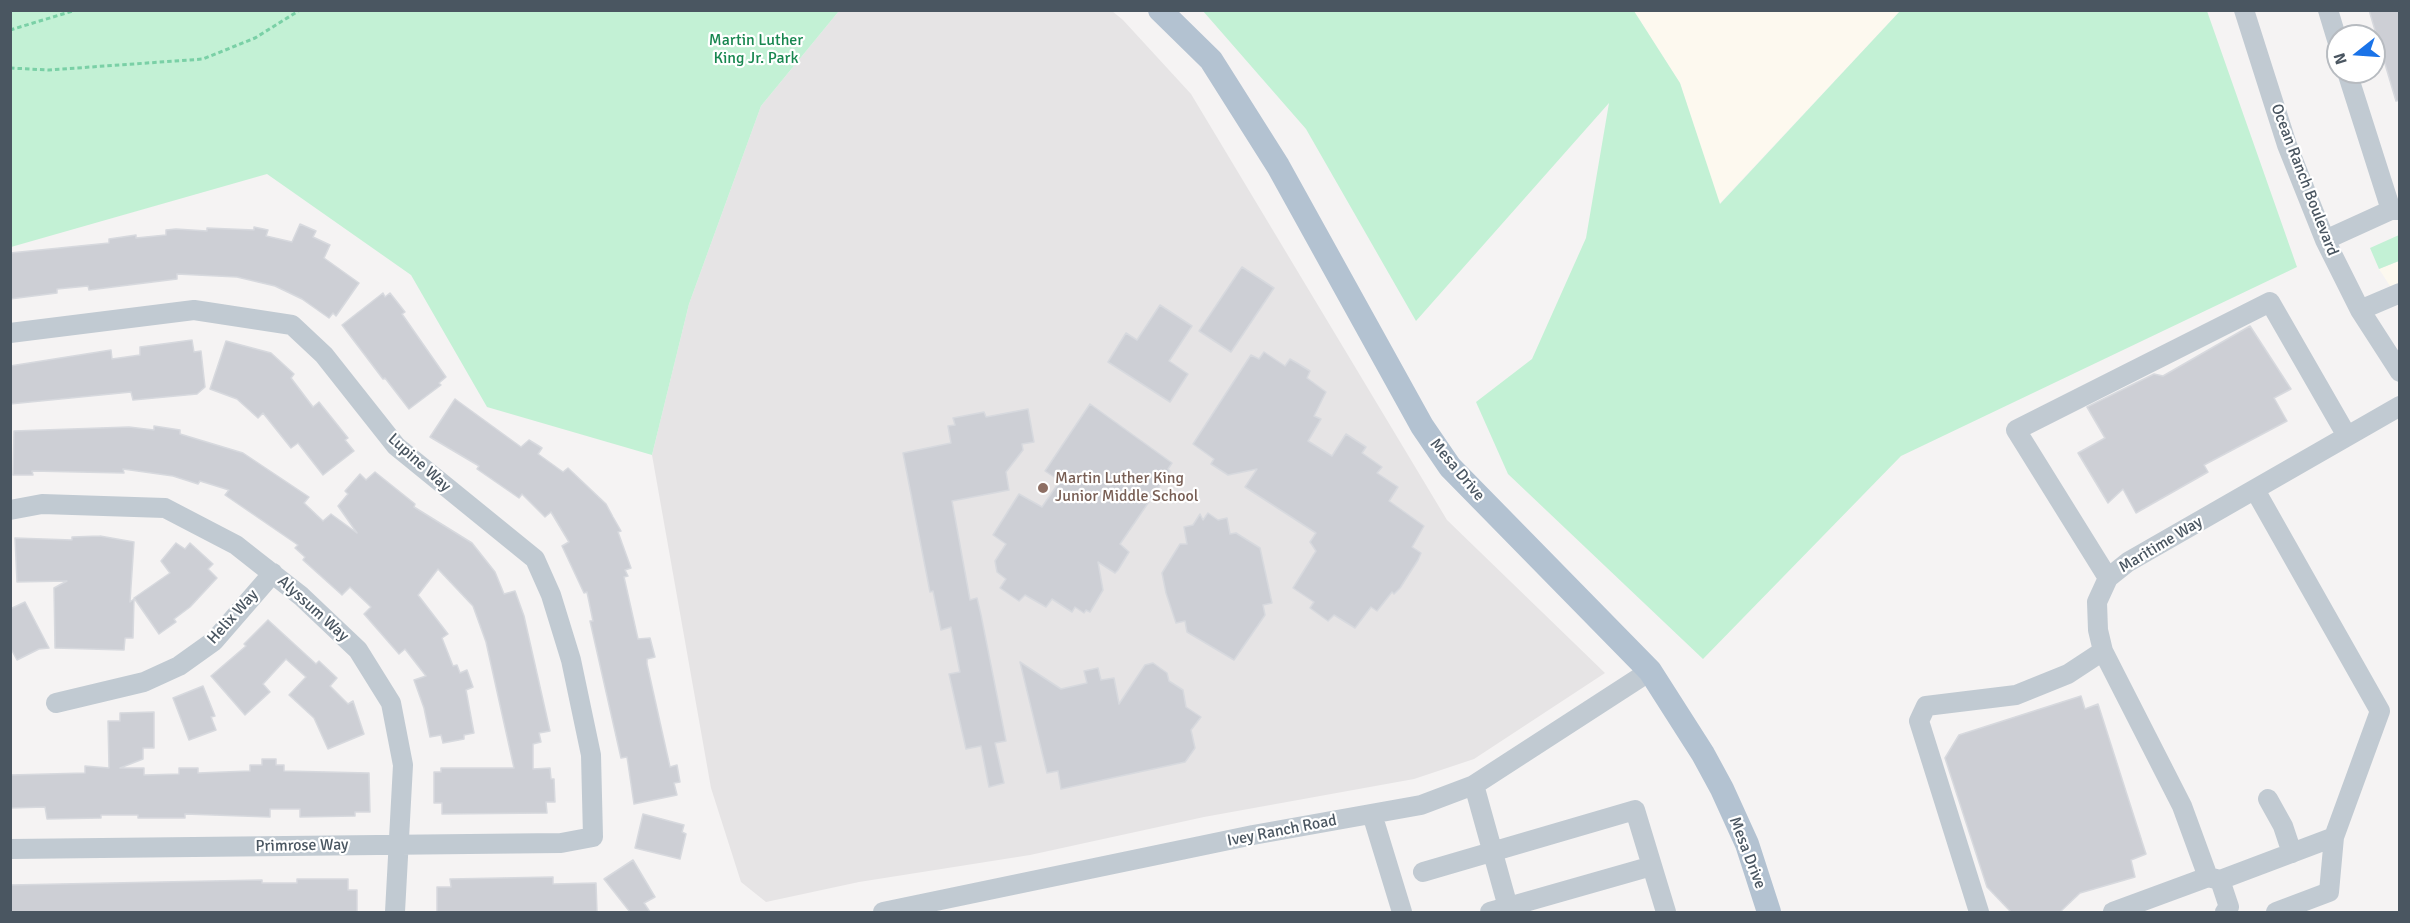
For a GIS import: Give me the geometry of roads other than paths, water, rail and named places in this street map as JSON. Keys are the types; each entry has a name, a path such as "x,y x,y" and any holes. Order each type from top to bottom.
{"main road":[{"name":"Mesa Drive","path":"1160,10 1211,60 1278,166 1422,426 1450,467 1650,671 1703,754 1722,789 1747,844 1769,912"}],"street":[{"name":"Ocean Ranch Boulevard","path":"2244,10 2287,145 2325,240 2360,310 2400,372"},
{"path":"2325,240 2395,210 2351,84"},
{"path":"2360,310 2400,293"},
{"path":"2108,578 2016,430 2270,302 2347,436"},
{"name":"Lupine Way","path":"10,333 194,310 292,326 324,355 396,446 535,559 551,595 570,660 591,755 594,837"},
{"name":"Maritime Way","path":"2232,911 2214,878 2182,806 2103,651 2098,630 2097,602 2108,578 2128,562 2400,406"},
{"path":"2254,490 2380,711 2334,837 2329,892 2276,912"},
{"name":"Alyssum Way","path":"10,510 42,504 165,508 236,546 273,573 358,650 391,703 403,765 395,912"},
{"name":"Helix Way","path":"56,703 144,682 179,666 214,641 273,573"},
{"path":"1979,912 1919,721 1926,706 2016,695 2068,674 2103,651"},
{"name":"Ivey Ranch Road","path":"883,912 1253,835 1421,805 1474,785 1650,671"},
{"path":"1474,785 1492,852 1499,910 1652,866"},
{"path":"2268,799 2283,826 2292,853"},
{"path":"1423,872 1635,810 1666,912"},
{"path":"1372,814 1402,912"},
{"name":"Primrose Way","path":"10,849 561,843 594,837"},
{"path":"2113,912 2334,837"}],"place":[{"name":"Martin Luther King Junior Middle School","path":"1043,488"}],"park label":[{"name":"Martin Luther King Jr. Park","path":"756,50"}]}
